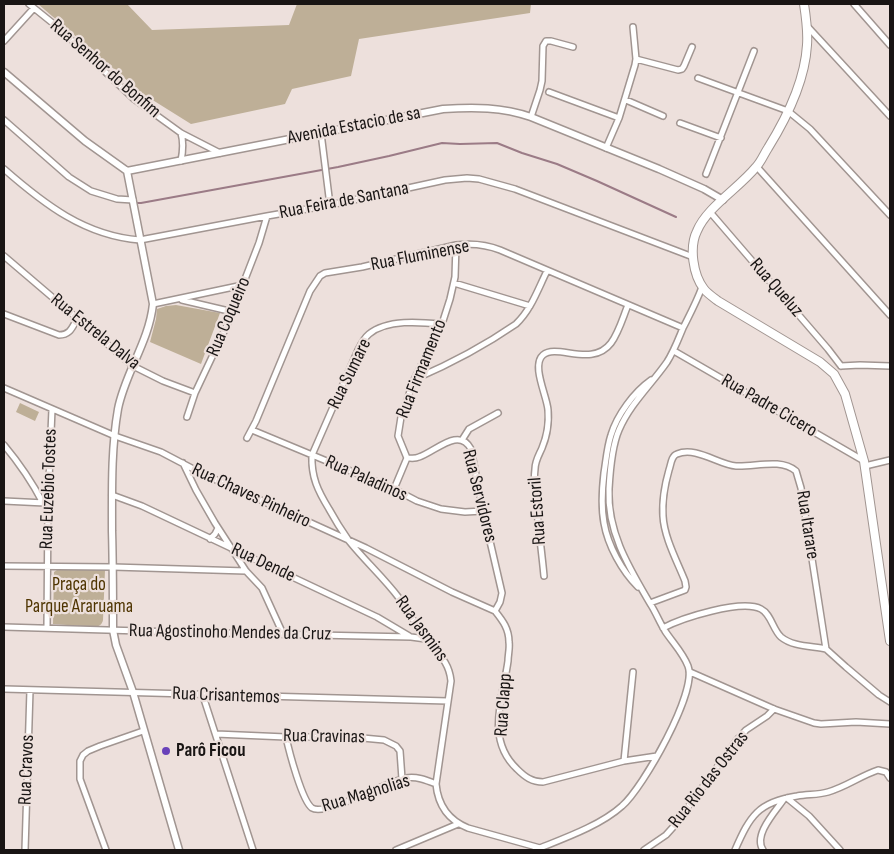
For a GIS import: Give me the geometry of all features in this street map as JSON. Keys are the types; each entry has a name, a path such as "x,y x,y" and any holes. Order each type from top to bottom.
{"main road":[{"path":"804,4 807,46 802,74 788,111 757,167 701,222 695,233 692,258 702,287 707,292 718,301 820,362 834,374 846,394 864,464 890,640"}],"street":[{"path":"854,4 890,45"},
{"path":"4,41 31,6"},
{"name":"Rua Senhor do Bonfim","path":"31,6 60,29 134,99 182,133 220,153"},
{"path":"807,26 890,116"},
{"path":"606,148 626,100 635,65 633,27"},
{"path":"531,117 542,81 544,43 548,40 573,47"},
{"path":"636,59 678,70 684,66 692,47"},
{"path":"706,174 754,51"},
{"path":"4,72 85,141 127,171 153,304 149,327 122,392 115,436 112,495 113,630 116,645 133,692 180,850"},
{"path":"698,78 788,111 810,129 890,215"},
{"path":"549,92 619,118"},
{"path":"626,100 663,116"},
{"name":"Avenida Estacio de sa","path":"127,171 443,109 487,108 511,111 531,117 659,169 704,189 723,200"},
{"path":"4,120 69,177 90,191 117,199 133,200"},
{"path":"680,123 720,138"},
{"path":"181,161 182,133"},
{"path":"321,133 330,205"},
{"path":"757,167 890,315"},
{"name":"Rua Feira de Santana","path":"4,169 39,199 60,213 105,234 126,239 140,240 330,205 445,180 467,178 479,179 515,189 692,258"},
{"name":"Rua Queluz","path":"710,212 841,366"},
{"name":"Rua Coqueiro","path":"187,416 195,393 233,312 267,216"},
{"name":"Rua Fluminense","path":"247,438 292,339 310,291 320,276 330,272 362,267 456,245 473,244 493,248 683,328"},
{"name":"Rua Firmamento","path":"407,458 398,436 401,416 414,380 442,324 454,283 456,245"},
{"name":"Rua Estrela Dalva","path":"4,256 133,366 163,381 195,393"},
{"path":"414,380 504,333 520,320 530,306 547,271"},
{"path":"454,283 530,306"},
{"path":"153,304 243,285"},
{"path":"538,849 600,822 631,798 644,780 657,756 685,696 690,672 685,659 663,628 641,589 632,581 624,569 610,542 604,525 602,510 603,484 608,446 614,426 633,397 655,377 674,351 683,328 698,300 702,287"},
{"path":"179,300 233,312"},
{"name":"Rua Estoril","path":"544,576 534,470 536,460 542,450 547,429 548,410 539,374 538,361 544,354 551,352 582,355 593,354 603,350 611,343 628,305"},
{"path":"4,314 59,336 70,332 77,319"},
{"name":"Rua Sumare","path":"312,455 358,350 368,334 390,324 421,322 442,324"},
{"name":"Rua Padre Cicero","path":"674,351 864,464"},
{"path":"834,374 841,366 860,364 890,366"},
{"name":"Rua Chaves Pinheiro","path":"4,388 115,436 161,452 201,473 496,611"},
{"name":"Rua Euzebio Tostes","path":"47,628 46,503 52,409"},
{"path":"462,440 469,430 498,414"},
{"name":"Rua Paladinos","path":"252,430 394,488 417,502 441,509 465,512 483,511"},
{"name":"Rua Servidores","path":"407,458 420,457 454,440 462,440 468,443 471,449 502,593 496,611"},
{"path":"4,445 46,503"},
{"name":"Rua Itarare","path":"650,603 686,588 686,581 665,530 663,514 664,496 672,458 678,453 689,452 734,466 783,465 796,471 802,488 826,649"},
{"name":"Rua Jasmins","path":"312,455 314,480 327,506 349,541 399,598 426,639 444,660 449,669 451,681 436,784 437,795 441,805 452,820 458,824 538,849"},
{"path":"394,488 407,458"},
{"path":"864,464 890,460"},
{"path":"183,464 218,528 246,571 262,588 283,634"},
{"path":"193,485 201,473"},
{"name":"Rua Dende","path":"112,495 142,506 377,617 410,637"},
{"path":"4,501 46,503"},
{"path":"210,539 218,528"},
{"path":"4,566 246,571"},
{"path":"663,628 687,618 727,608 741,606 763,610 781,637 798,644 826,649 879,695 890,702"},
{"name":"Rua Clapp","path":"496,611 506,626 510,644 498,728 502,750 508,760 530,780 543,782 624,761 657,756"},
{"name":"Rua Agostinoho Mendes da Cruz","path":"4,627 410,637 426,639"},
{"path":"624,761 633,672"},
{"path":"690,672 774,710 814,723 856,722 890,724"},
{"name":"Rua Crisantemos","path":"4,689 448,702"},
{"name":"Rua Cravos","path":"24,850 30,690"},
{"path":"203,696 253,850"},
{"name":"Rua Rio das Ostras","path":"644,850 675,825 746,730 774,710"},
{"path":"106,850 80,779 80,761 88,751 144,730"},
{"name":"Rua Cravinas","path":"216,734 384,740 391,742 400,751 402,779"},
{"name":"Rua Magnolias","path":"286,737 290,756 305,798 310,807 317,810 335,806 402,779 421,779 436,784"},
{"path":"735,850 749,820 764,806 786,798 830,791 878,770 886,772 890,778"},
{"path":"763,850 760,845 762,831 786,798"},
{"path":"786,798 809,816 840,850"},
{"path":"396,850 458,824"}],"green space":[{"path":"38,4 127,4 152,30 289,25 297,4 531,4 530,13 359,39 351,76 292,89 285,104 191,124 143,94"},
{"path":"176,305 220,313 201,364 150,342 157,309"},
{"path":"20,403 39,412 35,421 16,412"},
{"name":"Praça do Parque Araruama","path":"57,570 105,570 103,620 100,625 95,627 53,624 54,572"}],"waterway":[{"path":"135,203 338,167 442,143 497,143 557,164 676,217"}],"place":[{"name":"Parô Ficou","path":"166,751"}]}
